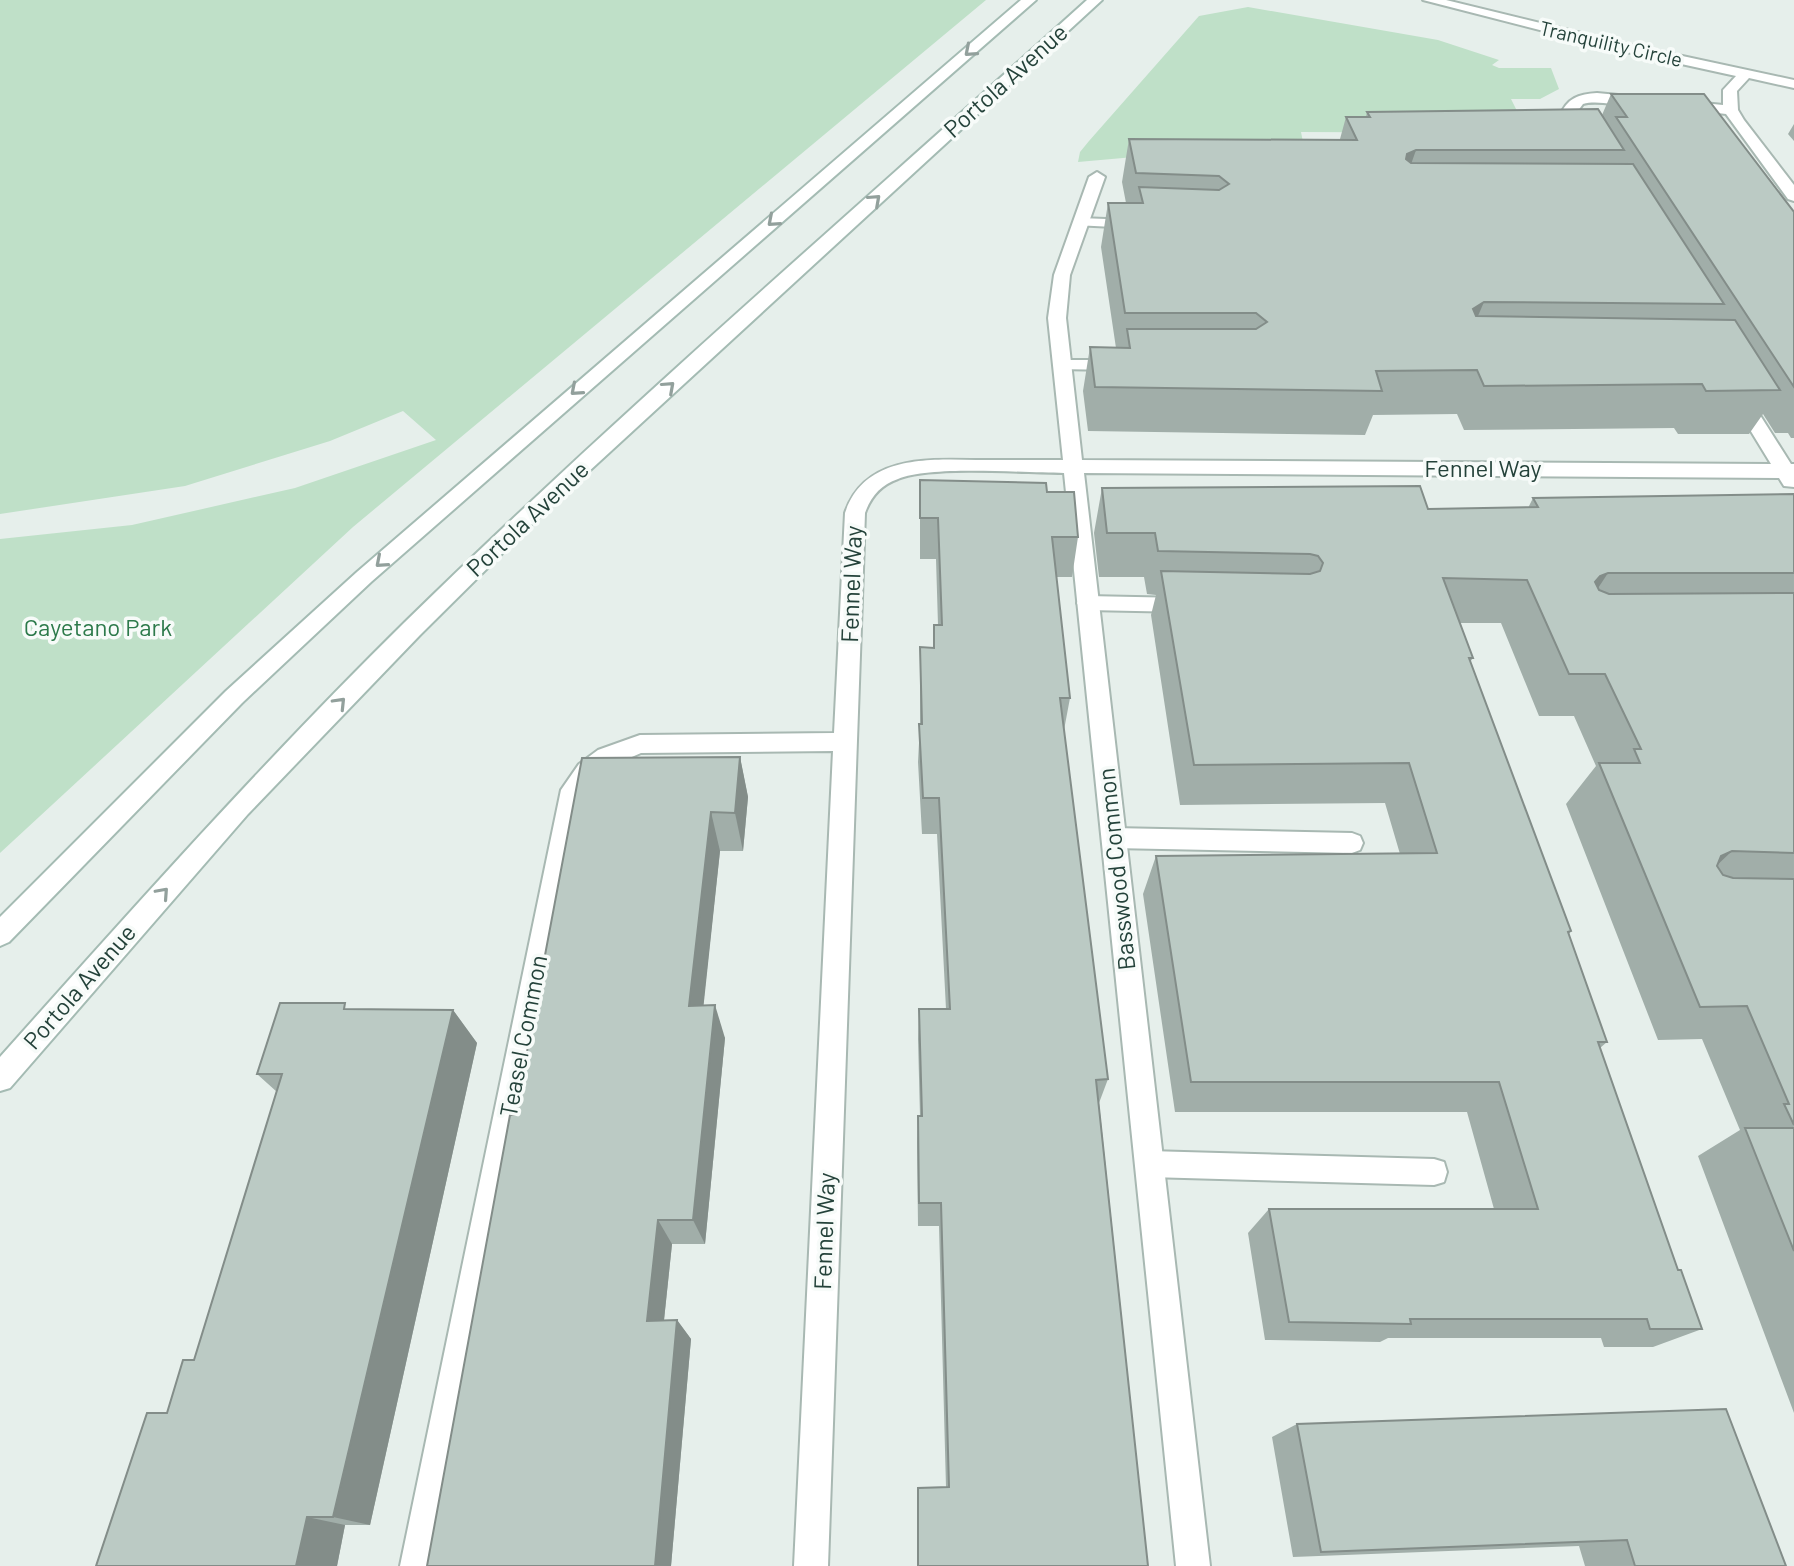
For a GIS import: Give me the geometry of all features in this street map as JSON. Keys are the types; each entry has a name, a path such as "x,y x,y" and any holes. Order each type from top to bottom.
{"street":[{"name":"Portola Avenue","path":"0,934 234,697 364,577 1029,0"},
{"name":"Portola Avenue","path":"0,1078 239,807 412,629 530,514 1095,0"},
{"name":"Tranquility Circle","path":"1430,0 1794,84"},
{"path":"1745,74 1730,90 1731,110 1794,196"},
{"path":"1588,153 1568,120 1567,112 1571,105 1595,97 1731,110"},
{"name":"Basswood Common","path":"1097,177 1058,296 1062,365 1193,1566"},
{"path":"1729,381 1791,476"},
{"name":"Fennel Way","path":"811,1566 855,513 867,489 893,472 916,467 1072,466 1791,476"},
{"name":"Teasel Common","path":"417,1566 573,790 587,771 606,757 640,744 845,742"}],"lane":[{"path":"1080,222 1152,224"},
{"path":"1062,365 1138,365"},
{"path":"1087,603 1203,605"},
{"path":"1113,838 1352,843"},
{"path":"1149,1164 1434,1172"}],"green space":[{"name":"Cayetano Park","path":"0,0 986,0 353,527 0,853 0,539 132,525 295,488 436,440 403,411 330,441 185,486 0,514"},
{"path":"1248,7 1438,40 1499,60 1492,65 1499,68 1551,68 1559,89 1540,99 1511,99 1528,133 1301,132 1303,142 1078,162 1080,152 1089,141 1199,16"}],"building":[{"path":"1611,94 1704,94 1794,212 1794,387 1616,117 1627,117"},
{"path":"1598,109 1624,150 1416,150 1407,154 1406,159 1411,163 1633,164 1724,304 1484,302 1473,309 1476,316 1735,320 1780,390 1706,391 1702,384 1484,386 1477,370 1376,371 1382,391 1095,387 1090,347 1130,348 1127,329 1256,329 1267,322 1256,313 1125,313 1108,203 1143,203 1139,187 1219,190 1229,184 1219,176 1136,173 1129,139 1357,140 1346,117 1370,117 1367,112"},
{"path":"920,480 1046,483 1047,492 1074,492 1078,537 1052,537 1070,698 1060,698 1108,1079 1096,1080 1148,1566 918,1566 918,1488 949,1487 941,1203 919,1203 918,1116 922,1116 919,1009 950,1009 939,798 923,798 919,724 922,724 920,647 934,648 934,625 942,625 938,518 920,518"},
{"path":"1420,486 1428,509 1538,507 1533,498 1794,494 1794,573 1608,573 1595,582 1599,590 1609,594 1794,593 1794,853 1732,851 1721,856 1717,866 1723,875 1733,878 1794,879 1794,1125 1784,1104 1789,1104 1747,1006 1700,1007 1599,763 1640,763 1634,749 1641,749 1605,674 1569,674 1527,580 1443,578 1473,658 1469,658 1571,931 1568,932 1607,1042 1598,1042 1678,1270 1681,1270 1702,1329 1650,1329 1647,1319 1410,1319 1411,1324 1289,1322 1269,1209 1538,1209 1499,1082 1191,1082 1156,856 1437,853 1409,763 1194,765 1161,571 1310,574 1320,571 1323,563 1318,556 1310,554 1158,551 1155,533 1107,533 1102,488"},
{"path":"740,757 735,813 711,812 689,1006 715,1005 693,1220 658,1220 647,1321 677,1320 655,1566 427,1566 510,1115 515,1115 582,758"},
{"path":"280,1003 345,1003 344,1009 453,1010 333,1517 307,1517 296,1566 96,1566 147,1413 167,1413 183,1360 194,1360 282,1074 257,1074"},
{"path":"1745,1128 1794,1128 1794,1251"},
{"path":"1726,1409 1786,1566 1635,1566 1627,1540 1321,1552 1297,1424"}]}
